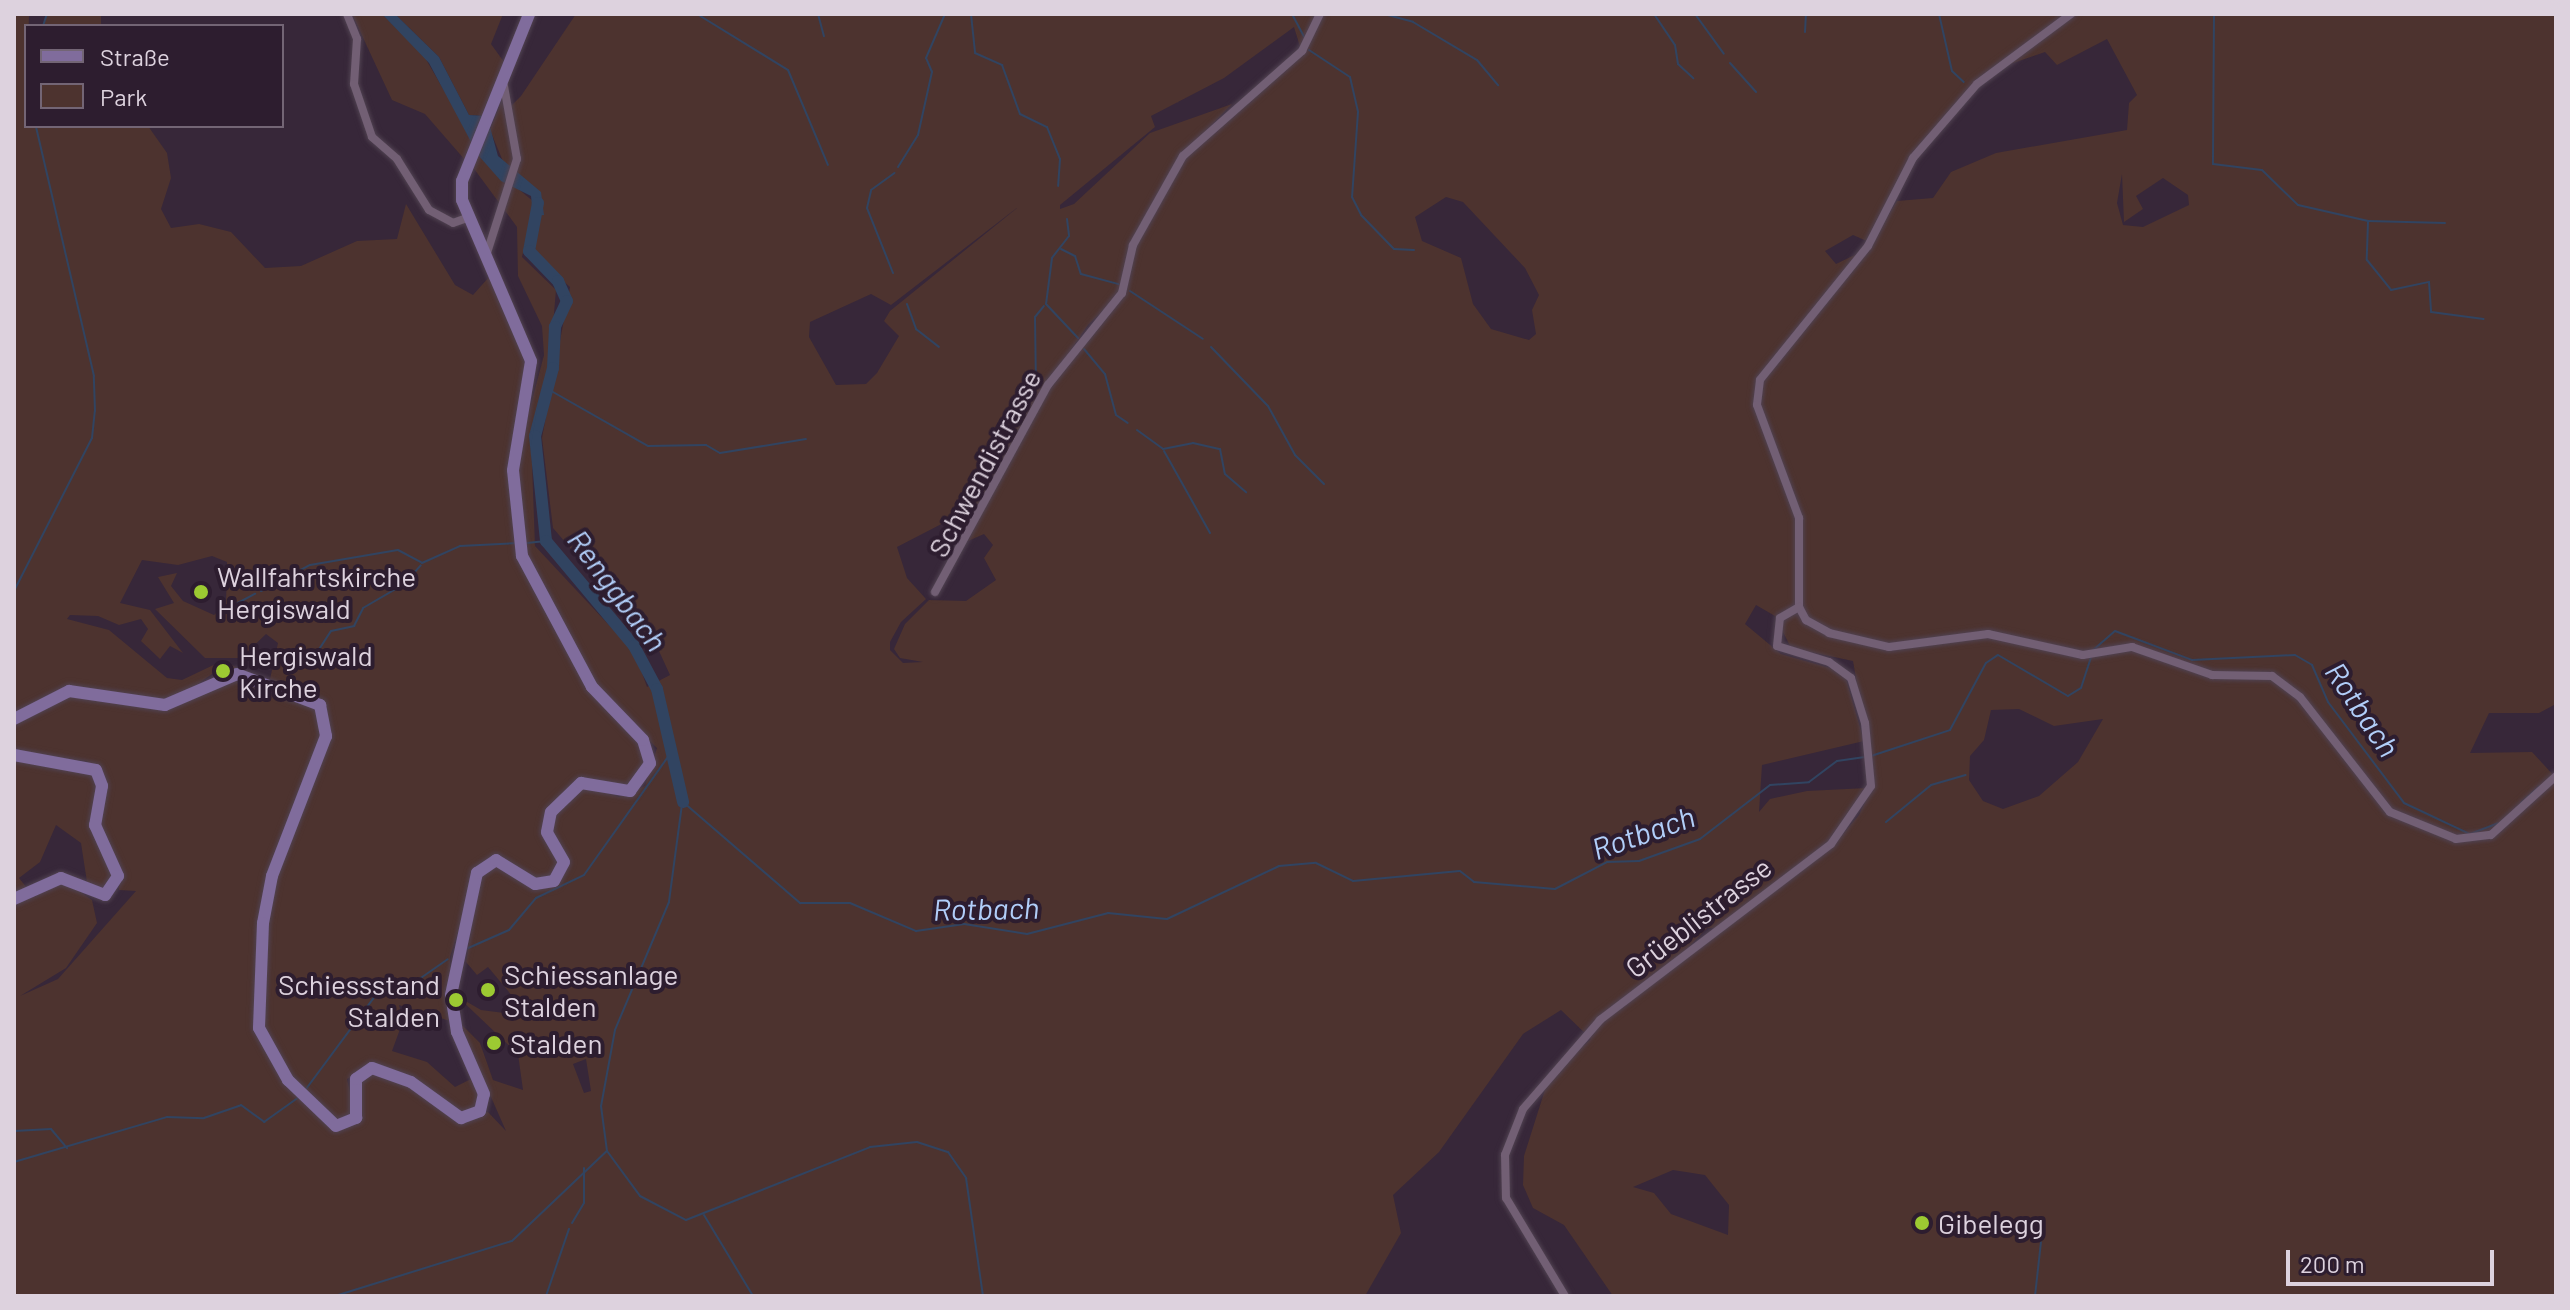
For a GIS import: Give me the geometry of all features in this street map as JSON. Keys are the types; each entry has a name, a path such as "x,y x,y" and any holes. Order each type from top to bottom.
{"street":[{"path":"347,14 357,39 354,84 372,137 397,159 429,210 453,223 467,218"},
{"path":"14,719 69,691 165,705 237,674 323,709 326,736 272,876 255,1002 259,1028 301,1095 332,1125 350,1125 358,1110 356,1079 375,1068 420,1088 461,1118 478,1113 484,1094 457,1032 451,995 477,873 496,860 535,884 554,881 564,862 547,832 551,812 576,785 623,794 648,769 646,744 592,687 519,543 513,470 532,371 467,218 462,181 504,86 529,14"},
{"name":"Schwendistrasse","path":"935,592 1048,385 1122,293 1133,245 1183,156 1302,51 1320,14"},
{"path":"2071,14 1986,76 1922,148 1868,246 1760,380 1757,405 1799,518 1799,607 1829,633 1889,647 1988,634 2083,655 2132,647 2212,675 2282,679 2390,812 2456,839 2491,835 2544,791 2554,778"},
{"path":"485,257 503,195 516,168 504,86"},
{"name":"Grüeblistrasse","path":"1565,1296 1506,1198 1505,1155 1517,1118 1600,1020 1848,828 1866,798 1871,763 1851,678 1829,662 1777,646 1780,618 1799,607"},
{"path":"14,755 96,770 102,786 95,825 118,876 100,896 61,878 14,899"}],"green space":[{"path":"14,14 29,14 29,24 24,24 24,128 149,128 167,153 171,178 161,209 171,228 199,224 231,232 265,268 301,266 357,241 397,239 406,204 455,285 473,295 489,277 522,351 528,382 508,471 516,549 587,687 638,740 646,761 628,788 583,779 546,815 545,837 561,861 554,878 529,879 498,857 479,865 450,957 450,1021 399,1005 403,1021 392,1051 427,1062 455,1087 473,1078 482,1097 475,1112 459,1115 419,1084 375,1064 347,1079 354,1110 362,1114 359,1081 376,1071 407,1083 454,1119 488,1112 506,1131 457,1020 480,1043 493,1080 523,1090 518,1054 457,996 481,1010 529,1016 488,967 477,975 466,962 480,876 500,863 538,888 556,882 568,863 551,832 552,817 583,786 619,797 645,786 657,748 595,688 524,554 517,457 544,355 542,326 518,276 517,227 472,166 478,155 534,202 522,257 556,290 549,371 531,436 535,546 635,653 647,687 670,675 659,651 553,528 542,438 570,287 533,255 541,193 507,171 490,130 503,98 511,106 521,96 576,14 2068,14 1970,90 1907,164 1869,242 1853,235 1825,251 1836,264 1861,252 1821,302 1869,247 1897,201 1933,198 1951,172 1996,153 2127,130 2129,103 2137,95 2107,39 2057,65 2045,52 2002,67 2074,14 2556,14 2554,705 2539,713 2489,713 2470,753 2532,752 2556,778 2556,1296 1613,1296 1564,1225 1533,1208 1523,1185 1524,1156 1549,1077 1591,1039 1561,1010 1523,1034 1439,1152 1393,1195 1401,1233 1365,1296 14,1296 14,901 66,882 92,900 97,923 66,968 20,996 58,979 136,891 119,890 120,870 98,826 102,771 87,761 15,753 14,723 72,693 173,706 237,679 301,694 270,679 278,643 266,634 241,658 205,658 155,609 174,603 158,577 177,573 171,586 183,601 214,615 226,604 227,562 212,556 178,565 142,560 120,603 150,610 183,653 170,646 160,659 141,641 148,629 141,619 119,625 98,616 70,615 67,619 109,630 167,678 182,680 224,660 237,668 215,672 175,700 72,688 14,716","holes":["1294,27 1302,53 1187,153 1136,241 1123,294 1036,407 968,541 984,534 993,545 984,558 996,580 966,601 929,600 905,624 894,649 900,658 923,662 903,663 890,650 890,642 901,622 926,599 907,578 897,547 984,502 1041,393 1088,325 1121,293 1130,249 1180,157 1232,104 1150,133 1074,204 1060,209 1060,205 1155,127 1151,116 1224,78","2122,174 2124,222 2143,209 2136,196 2163,178 2188,195 2189,205 2143,227 2123,225 2117,203","1446,197 1463,202 1525,268 1539,295 1532,310 1536,334 1529,340 1491,329 1473,304 1461,258 1422,241 1415,217","1022,204 890,311 884,321 899,336 877,373 866,384 836,385 809,337 810,322 871,294 891,305","1756,605 1775,616 1791,648 1853,661 1874,782 1859,815 1837,841 1664,973 1707,928 1721,928 1833,840 1867,794 1867,788 1807,791 1770,799 1759,812 1762,765 1864,741 1844,672 1781,654 1745,624","2019,709 2054,726 2103,719 2078,762 2039,796 2003,809 1983,801 1969,780 1970,756 1984,740 1991,710","586,1059 591,1091 584,1093 573,1064","1673,1170 1705,1175 1729,1205 1728,1235 1671,1214 1654,1193 1633,1187"]},
{"path":"45,14 101,14 101,24 45,24"},
{"path":"352,14 382,14 424,56 474,142 465,160 425,114 392,100"},
{"path":"395,14 503,14 491,44 504,62 487,116 469,115 439,57"},
{"path":"14,759 88,768 98,783 90,820 115,872 107,890 87,882 81,843 56,825 40,862 19,878 27,888 14,896"}],"water":[{"path":"382,14 395,14 439,57 469,115 487,116 498,156 541,192 544,215 533,216 531,196 501,181 478,155 429,63"}],"waterway":[{"path":"44,24 47,14"},
{"path":"697,14 788,70 828,165"},
{"path":"818,14 824,36"},
{"path":"898,167 918,135 932,72 926,58 945,14"},
{"path":"971,14 975,53 1002,65 1020,114 1047,127 1060,159 1058,186"},
{"path":"1292,14 1304,37"},
{"path":"1384,14 1413,22 1477,60 1498,85"},
{"path":"1654,14 1675,45 1678,64 1693,78"},
{"path":"1695,14 1724,54"},
{"path":"1805,32 1806,14"},
{"path":"1939,14 1952,71 1964,82"},
{"path":"2214,14 2213,164 2262,170 2298,205 2368,221 2445,223"},
{"path":"1309,50 1350,77 1358,112 1352,197 1361,215 1394,249 1414,250"},
{"path":"1730,63 1756,92"},
{"path":"14,591 92,438 95,411 94,376 36,128"},
{"path":"893,273 867,208 871,190 894,173"},
{"name":"Renggbach","path":"538,203 529,251 558,281 567,301 555,327 553,368 535,436 546,541 634,646 657,689 683,802"},
{"path":"1067,219 1069,236 1052,258 1046,304 1078,338"},
{"path":"2368,222 2367,260 2391,290 2429,282 2431,312 2484,319"},
{"path":"1061,249 1075,256 1081,274 1119,284"},
{"path":"1130,291 1203,339"},
{"path":"907,304 916,329 939,347"},
{"path":"1036,389 1035,317 1044,306"},
{"path":"1211,347 1268,406 1295,455 1324,484"},
{"path":"1084,349 1105,374 1116,415 1128,423"},
{"path":"546,388 648,446 706,445 720,453 806,439"},
{"path":"1137,430 1163,449 1193,443 1220,449 1225,474 1246,492"},
{"path":"1164,451 1210,533"},
{"path":"527,543 546,541"},
{"path":"261,591 310,565 398,550 422,563 460,546 517,543"},
{"path":"286,671 316,654 331,631 354,626 363,608 404,584 421,565"},
{"path":"234,605 255,594"},
{"name":"Rotbach","path":"2092,651 2115,631 2192,660 2295,655 2312,665 2328,702 2404,803 2470,834 2498,823"},
{"name":"Rotbach","path":"1871,756 1950,730 1986,663 1998,655 2068,696 2081,688 2091,657"},
{"path":"466,949 509,930 536,898 584,875 672,751"},
{"name":"Rotbach","path":"683,802 800,903 850,903 916,931 964,924 1027,934 1108,913 1167,919 1279,866 1316,863 1353,881 1460,871 1474,882 1555,889 1607,862 1639,861 1700,839 1770,785 1809,782 1837,761 1865,757"},
{"path":"1886,822 1931,785 1966,775"},
{"name":"Rotbach","path":"2521,803 2540,786"},
{"name":"Renggbach","path":"682,804 669,902 615,1030 601,1106 607,1151 640,1196 686,1220 870,1147 917,1142 948,1152 966,1178 983,1296"},
{"path":"306,1089 375,996 405,989 448,959"},
{"path":"14,1162 167,1117 204,1118 241,1105 264,1122 299,1097"},
{"path":"14,1131 51,1129 67,1148"},
{"path":"335,1296 512,1241 607,1151"},
{"path":"572,1223 584,1203 584,1168"},
{"path":"704,1215 753,1296"},
{"path":"546,1296 569,1229"},
{"path":"2035,1296 2041,1242"}],"place":[{"name":"Wallfahrtskirche Hergiswald","path":"201,592"},
{"name":"Hergiswald Kirche","path":"223,671"},
{"name":"Schiessanlage Stalden","path":"488,990"},
{"name":"Schiessstand Stalden","path":"456,1000"},
{"name":"Stalden","path":"494,1043"},
{"name":"Gibelegg","path":"1922,1223"}]}
